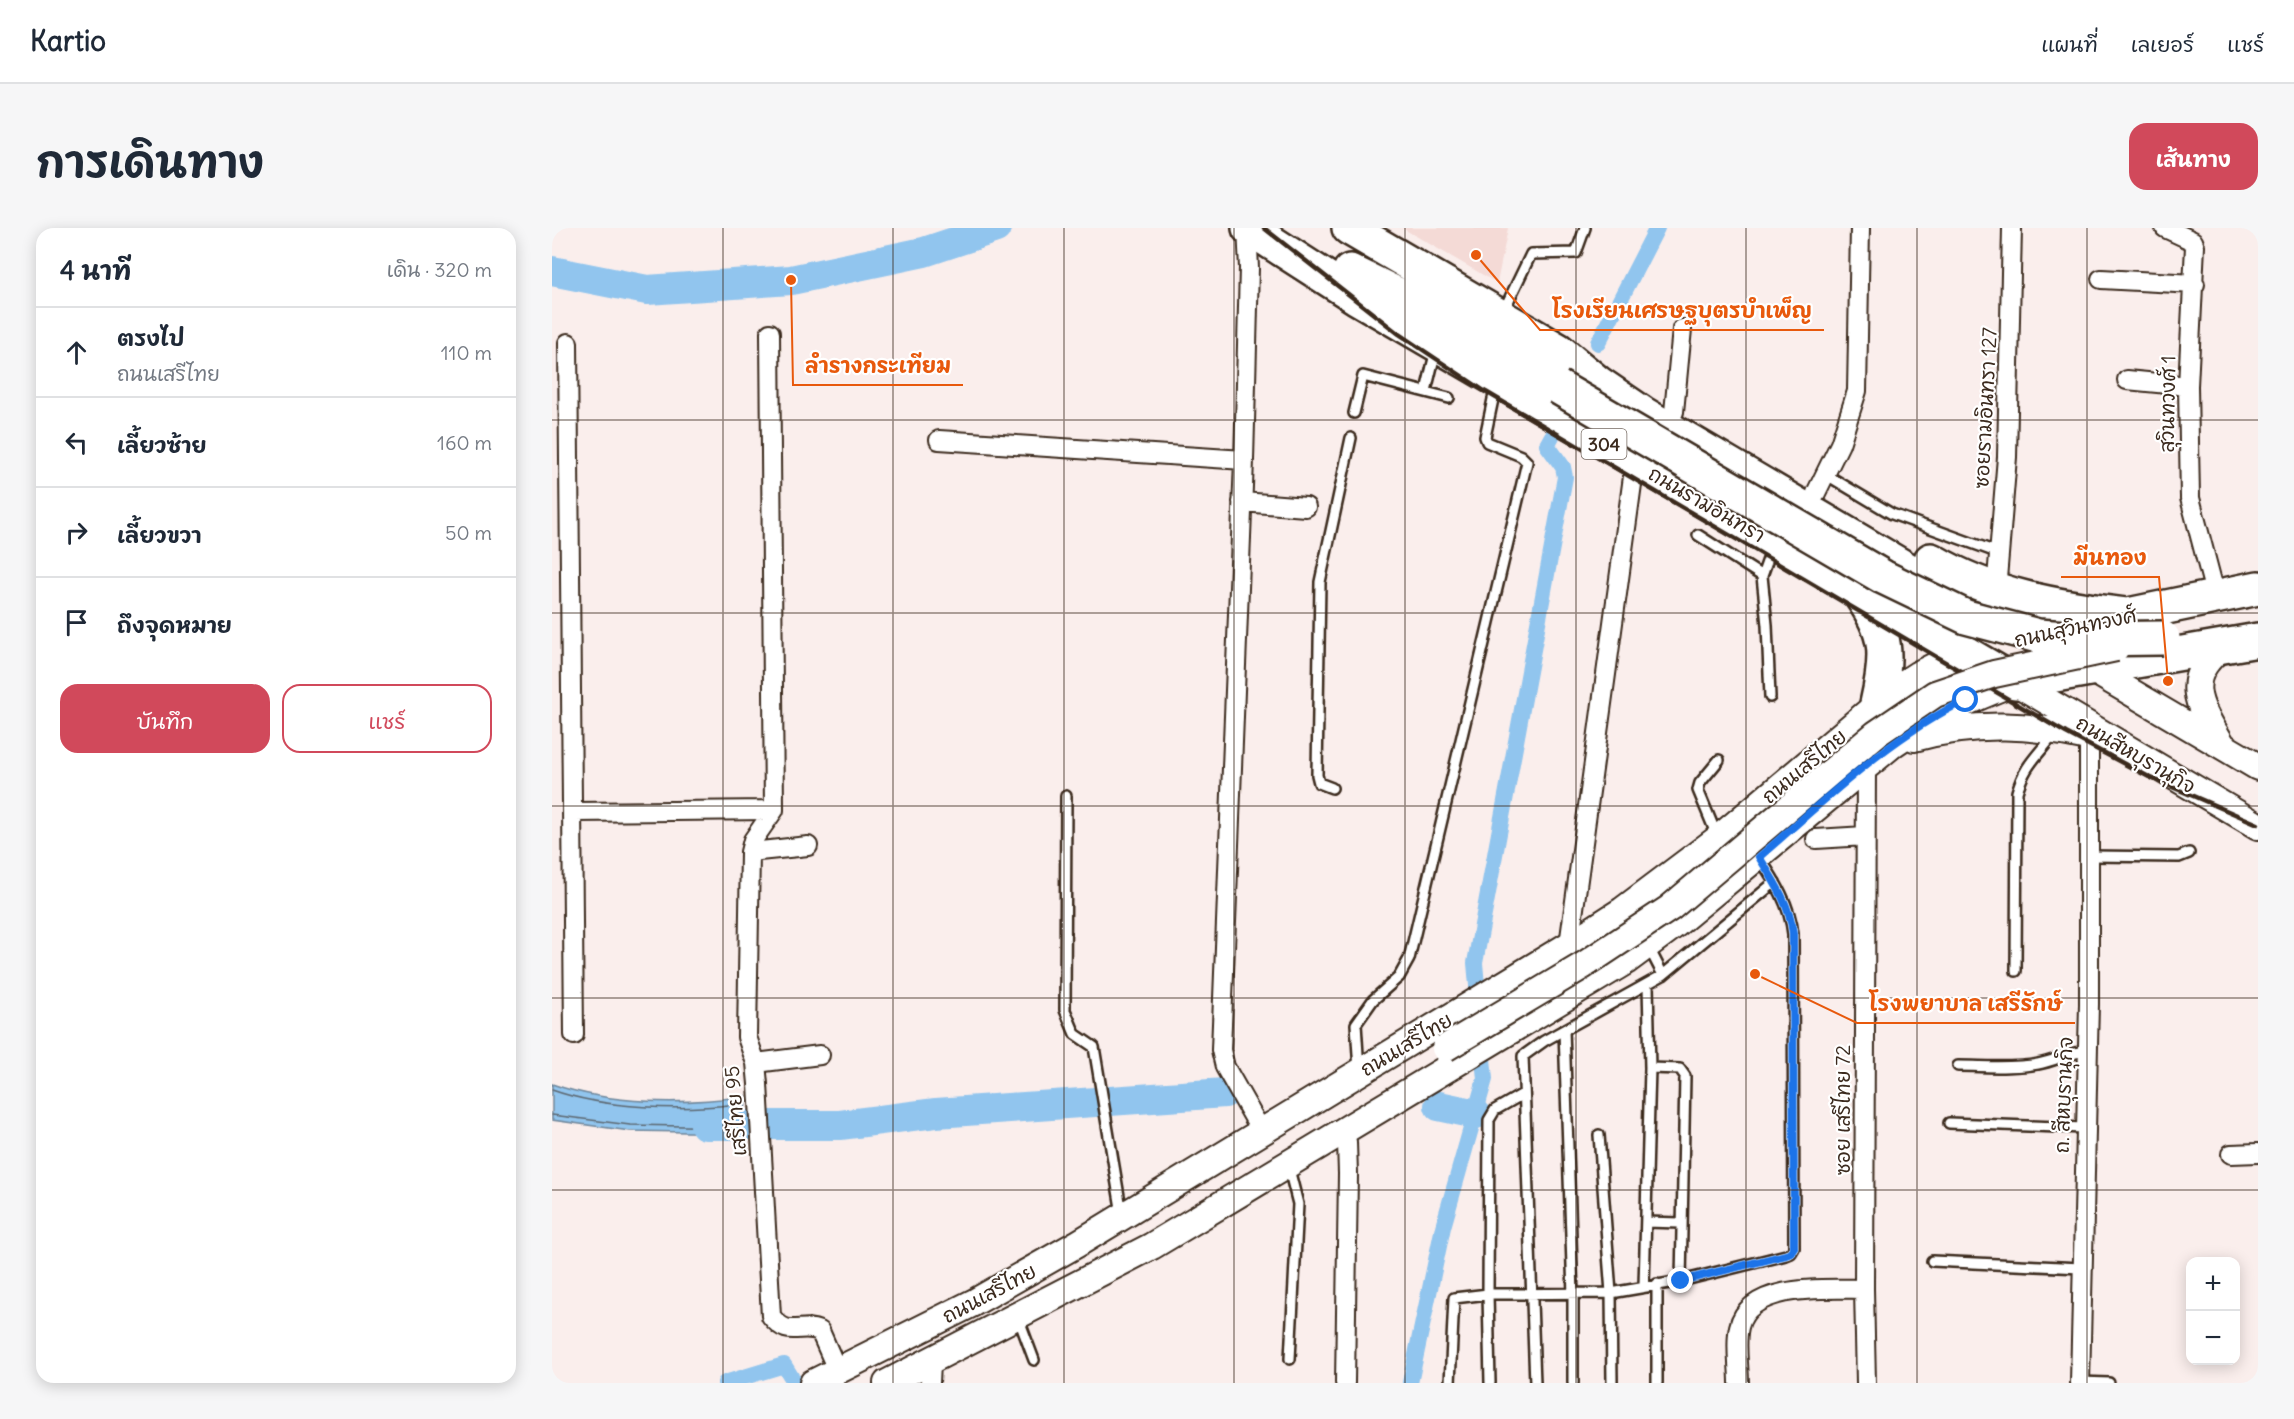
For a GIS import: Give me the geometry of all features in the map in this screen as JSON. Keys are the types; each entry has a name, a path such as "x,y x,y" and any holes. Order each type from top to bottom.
{"highway":[{"name":"ถนนรามอินทรา","path":"1248,228 1299,262 1437,345 1773,543 2015,682"},
{"path":"1248,228 1345,269 1414,303 1883,577 1966,617 2038,636 2081,639 2172,632 2258,620"},
{"name":"304","path":"1349,228 1558,350 1598,383 1642,413 1926,581 2090,668"},
{"path":"1558,350 1674,412 1820,484 1947,570 1996,591 2056,606 2126,615"},
{"path":"1738,522 1759,482"},
{"name":"ถนนสุวินทวงศ์","path":"2015,682 2090,668 2172,632 2216,597 2258,588"},
{"path":"1859,593 1874,614 1884,642 1884,673 1877,704"},
{"name":"ถนนสุวินทวงศ์","path":"1963,652 2126,615 2172,632 2223,646 2258,640"}],"main road":[{"path":"1092,1276 1132,1241 1176,1211 1443,1060 1670,908 1876,734 1935,694 1995,674 2172,632"},
{"path":"2222,746 2200,708 2197,686 2200,668 2207,658 2223,646"},
{"name":"ถนนเสรีไทย","path":"827,1376 973,1303 1122,1217 1569,945 1622,911 1719,838 1877,704 1917,675 1963,652"},
{"path":"2090,668 2258,767"},
{"name":"ถนนเสรีไทย","path":"887,1383 931,1373 1018,1317 1152,1246 1343,1129 1443,1060 1501,1034 1538,1028 1648,946 1759,857 1893,744 1942,712 2015,682"},
{"name":"ถนนสีหบุรานุกิจ","path":"2015,682 2258,826"},
{"path":"1893,744 1942,730 1974,726 2033,726 2120,744"},
{"path":"1690,859 1712,870 1716,881 1714,892"}],"street":[{"path":"1248,228 1244,460 1221,1050 1225,1067 1262,1132"},
{"path":"1820,484 1840,444 1857,392 1860,228"},
{"name":"ซอยรามอินทรา 127","path":"1996,591 2007,457 2012,228"},
{"name":"สุวินทวงศ์ 1","path":"2165,228 2193,241 2195,284 2188,386 2190,498 2216,597"},
{"path":"2101,279 2195,284"},
{"path":"1674,412 1682,329"},
{"path":"574,812 774,810 770,333"},
{"path":"568,343 574,812 574,1035"},
{"path":"2127,380 2188,386"},
{"path":"939,440 1244,460"},
{"path":"1569,945 1635,462"},
{"path":"1242,502 1306,507"},
{"name":"ถ. สีหบุรานุกิจ","path":"2080,1382 2084,1128 2088,1051 2089,737"},
{"name":"ซอย เสรีไทย 72","path":"1866,765 1864,1289 1866,1383"},
{"name":"เสรีไทย 95","path":"774,810 753,840 750,852 747,1037 756,1063 758,1084 771,1316 778,1326 789,1330 820,1331 827,1376"},
{"path":"1816,839 1865,836"},
{"path":"750,852 808,846"},
{"path":"756,1063 820,1055"},
{"path":"1343,1129 1347,1142 1348,1174 1345,1383"},
{"path":"2231,1154 2258,1153"},
{"path":"1739,1383 1738,1327 1746,1313 1761,1301 1786,1292 1864,1289"}],"lane":[{"path":"1501,316 1531,254 1576,254 1585,228"},
{"path":"1426,392 1437,345"},
{"path":"1354,413 1363,376 1449,398"},
{"path":"1359,1073 1356,1024 1373,1000 1399,977 1409,959 1527,462 1521,456 1487,442 1485,437 1497,380"},
{"path":"1332,788 1319,783 1317,775 1320,582 1351,438"},
{"path":"1820,484 1892,514 1999,553"},
{"path":"1698,535 1762,576"},
{"path":"1770,697 1762,576 1773,543"},
{"path":"2016,971 2018,792 2023,772 2029,761 2057,730"},
{"path":"1719,760 1700,783 1698,790 1719,838"},
{"path":"1066,796 1065,1010 1075,1034 1094,1047 1101,1078 1122,1217"},
{"path":"2090,856 2179,857 2189,854"},
{"path":"1450,1383 1454,1298 1457,1296 1611,1293 1681,1281 1786,1255 1794,1248 1793,934 1789,911 1775,882 1759,857"},
{"path":"1535,1383 1534,1293 1523,1056 1538,1028 1564,1030 1648,985 1664,975 1775,882"},
{"path":"1648,946 1664,975"},
{"path":"1644,1286 1650,1068 1648,985"},
{"path":"1564,1030 1574,1294 1573,1383"},
{"path":"1958,1066 2027,1066 2041,1064 2074,1051 2088,1051"},
{"path":"1650,1068 1674,1067 1680,1069 1684,1076 1680,1223 1681,1281"},
{"path":"1490,1383 1489,1120 1495,1110 1523,1094"},
{"path":"1949,1123 2084,1128"},
{"path":"1599,1135 1611,1293 1612,1383"},
{"path":"1287,1163 1299,1204 1290,1359"},
{"path":"1646,1222 1680,1223"},
{"path":"1932,1261 2081,1268"},
{"path":"1657,1284 1657,1383"},
{"path":"1018,1317 1034,1360"},
{"path":"2080,1382 2109,1383"}],"shaded area":[{"path":"1402,228 1508,228 1497,283"}],"water":[{"path":"552,1084 599,1096 648,1101 698,1101 746,1096 744,1133 630,1131 552,1120"}],"waterway":[{"path":"552,271 647,290 791,280 924,252 996,228"},
{"path":"1598,343 1657,228"},
{"path":"1479,1008 1475,963 1565,477 1563,467 1547,445 1552,436"},
{"path":"1410,1383 1443,1227 1485,1079 1481,1039"},
{"path":"705,1125 840,1125 936,1113 1225,1093"},
{"path":"1439,1106 1476,1114"},
{"path":"725,1383 784,1365 795,1383"}],"railway":[{"path":"1264,228 1399,334 1486,392 2066,733 2149,777 2258,824"}],"place":[{"name":"โรงเรียนเศรษฐบุตรบำเพ็ญ","path":"1476,255"},
{"name":"ลำรางกระเทียม","path":"791,280"},
{"name":"มีนทอง","path":"2168,681"},
{"name":"โรงพยาบาล เสรีรักษ์","path":"1755,974"}],"route":[{"path":"1681,1281 1786,1255 1794,1248 1796,1157 1792,1086 1793,934 1789,911 1775,882 1759,857 1893,744 1919,725 1966,700"}]}
